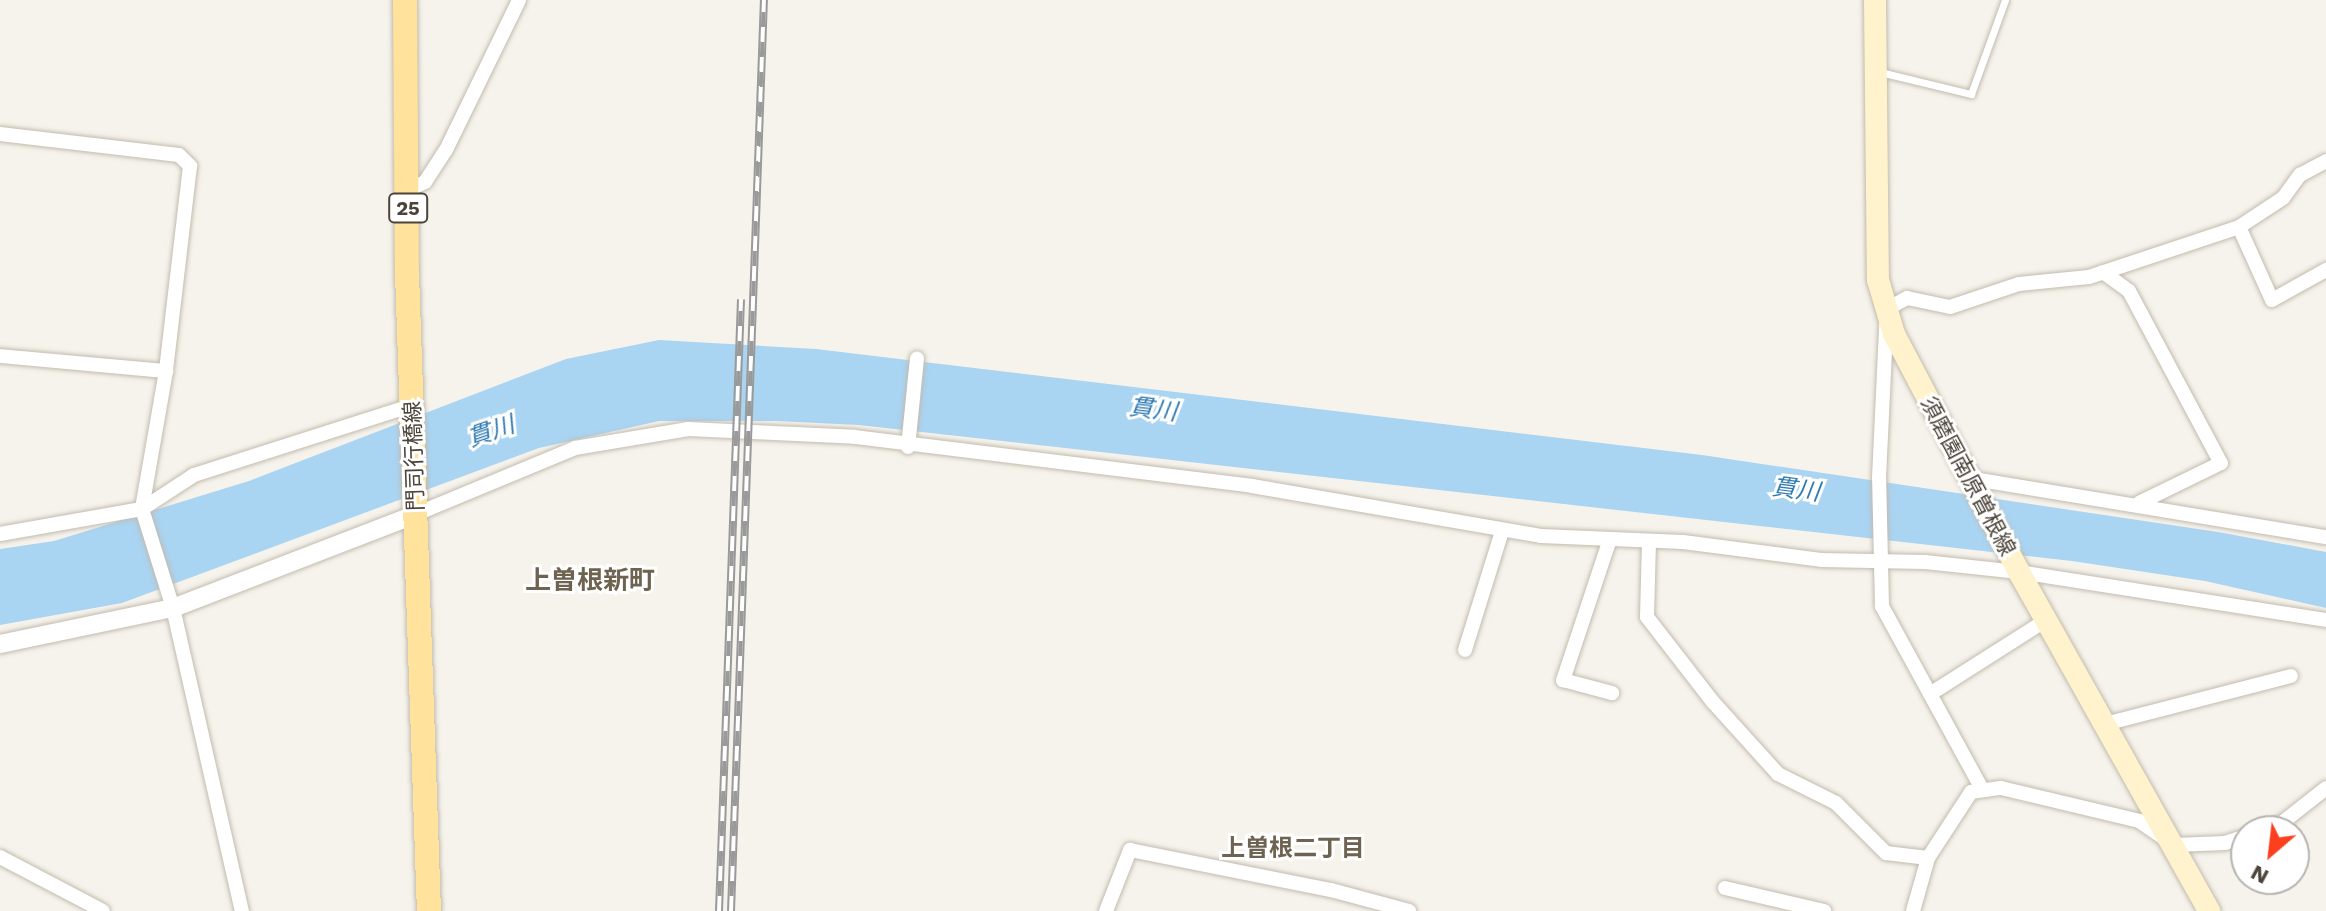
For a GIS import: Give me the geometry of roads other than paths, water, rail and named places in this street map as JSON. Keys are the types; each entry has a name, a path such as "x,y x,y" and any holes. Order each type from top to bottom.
{"main road":[{"name":"門司行橋線","path":"405,0 413,410 429,911"},
{"name":"須磨園南原曽根線","path":"1875,0 1878,280 1894,334 1970,483 2209,911"}],"street":[{"path":"408,190 425,182 446,150 519,0"},
{"path":"0,134 179,155 190,166 166,371 142,509 170,601 242,911"},
{"path":"1982,789 1882,606 1878,555 1879,478 1887,309 1907,298 1950,307 2019,284 2103,272 2239,227 2283,198 2300,175 2326,161"},
{"path":"2239,227 2272,300 2326,270"},
{"path":"2103,272 2129,291 2221,463 2139,503"},
{"path":"0,356 166,371"},
{"path":"908,443 917,358"},
{"path":"0,534 142,509 194,475 413,410"},
{"path":"0,644 170,601 575,448 688,429 855,437 1252,486 1502,531 1649,541 1821,560 1878,555 2017,569 2326,620"},
{"path":"1970,483 2139,503 2326,537"},
{"path":"1465,650 1502,531"},
{"path":"1610,539 1563,680 1612,693"},
{"path":"1649,541 1647,617 1713,702 1778,774 1836,803 1886,853 1928,858"},
{"path":"1930,694 2046,620"},
{"path":"2105,724 2291,676"},
{"path":"1913,911 1928,858 1971,792 1982,789 2001,788 2139,821 2174,845 2230,841"},
{"path":"2292,815 2326,788"},
{"path":"1106,911 1130,850 1409,911"},
{"path":"0,857 103,911"},
{"path":"1725,888 1824,911"}],"lane":[{"path":"1875,71 1971,94 2005,0"}],"water":[{"name":"貫川","path":"659,340 816,349 1702,455 2218,532 2326,552 2326,608 2205,581 2072,561 859,425 659,421 539,448 122,603 0,625 0,549 54,541 249,481 566,359"}],"railway":[{"path":"731,911 764,0"},
{"path":"719,911 741,299"}],"district":[{"name":"上曽根新町","path":"590,581"},
{"name":"上曽根二丁目","path":"1293,849"}]}
